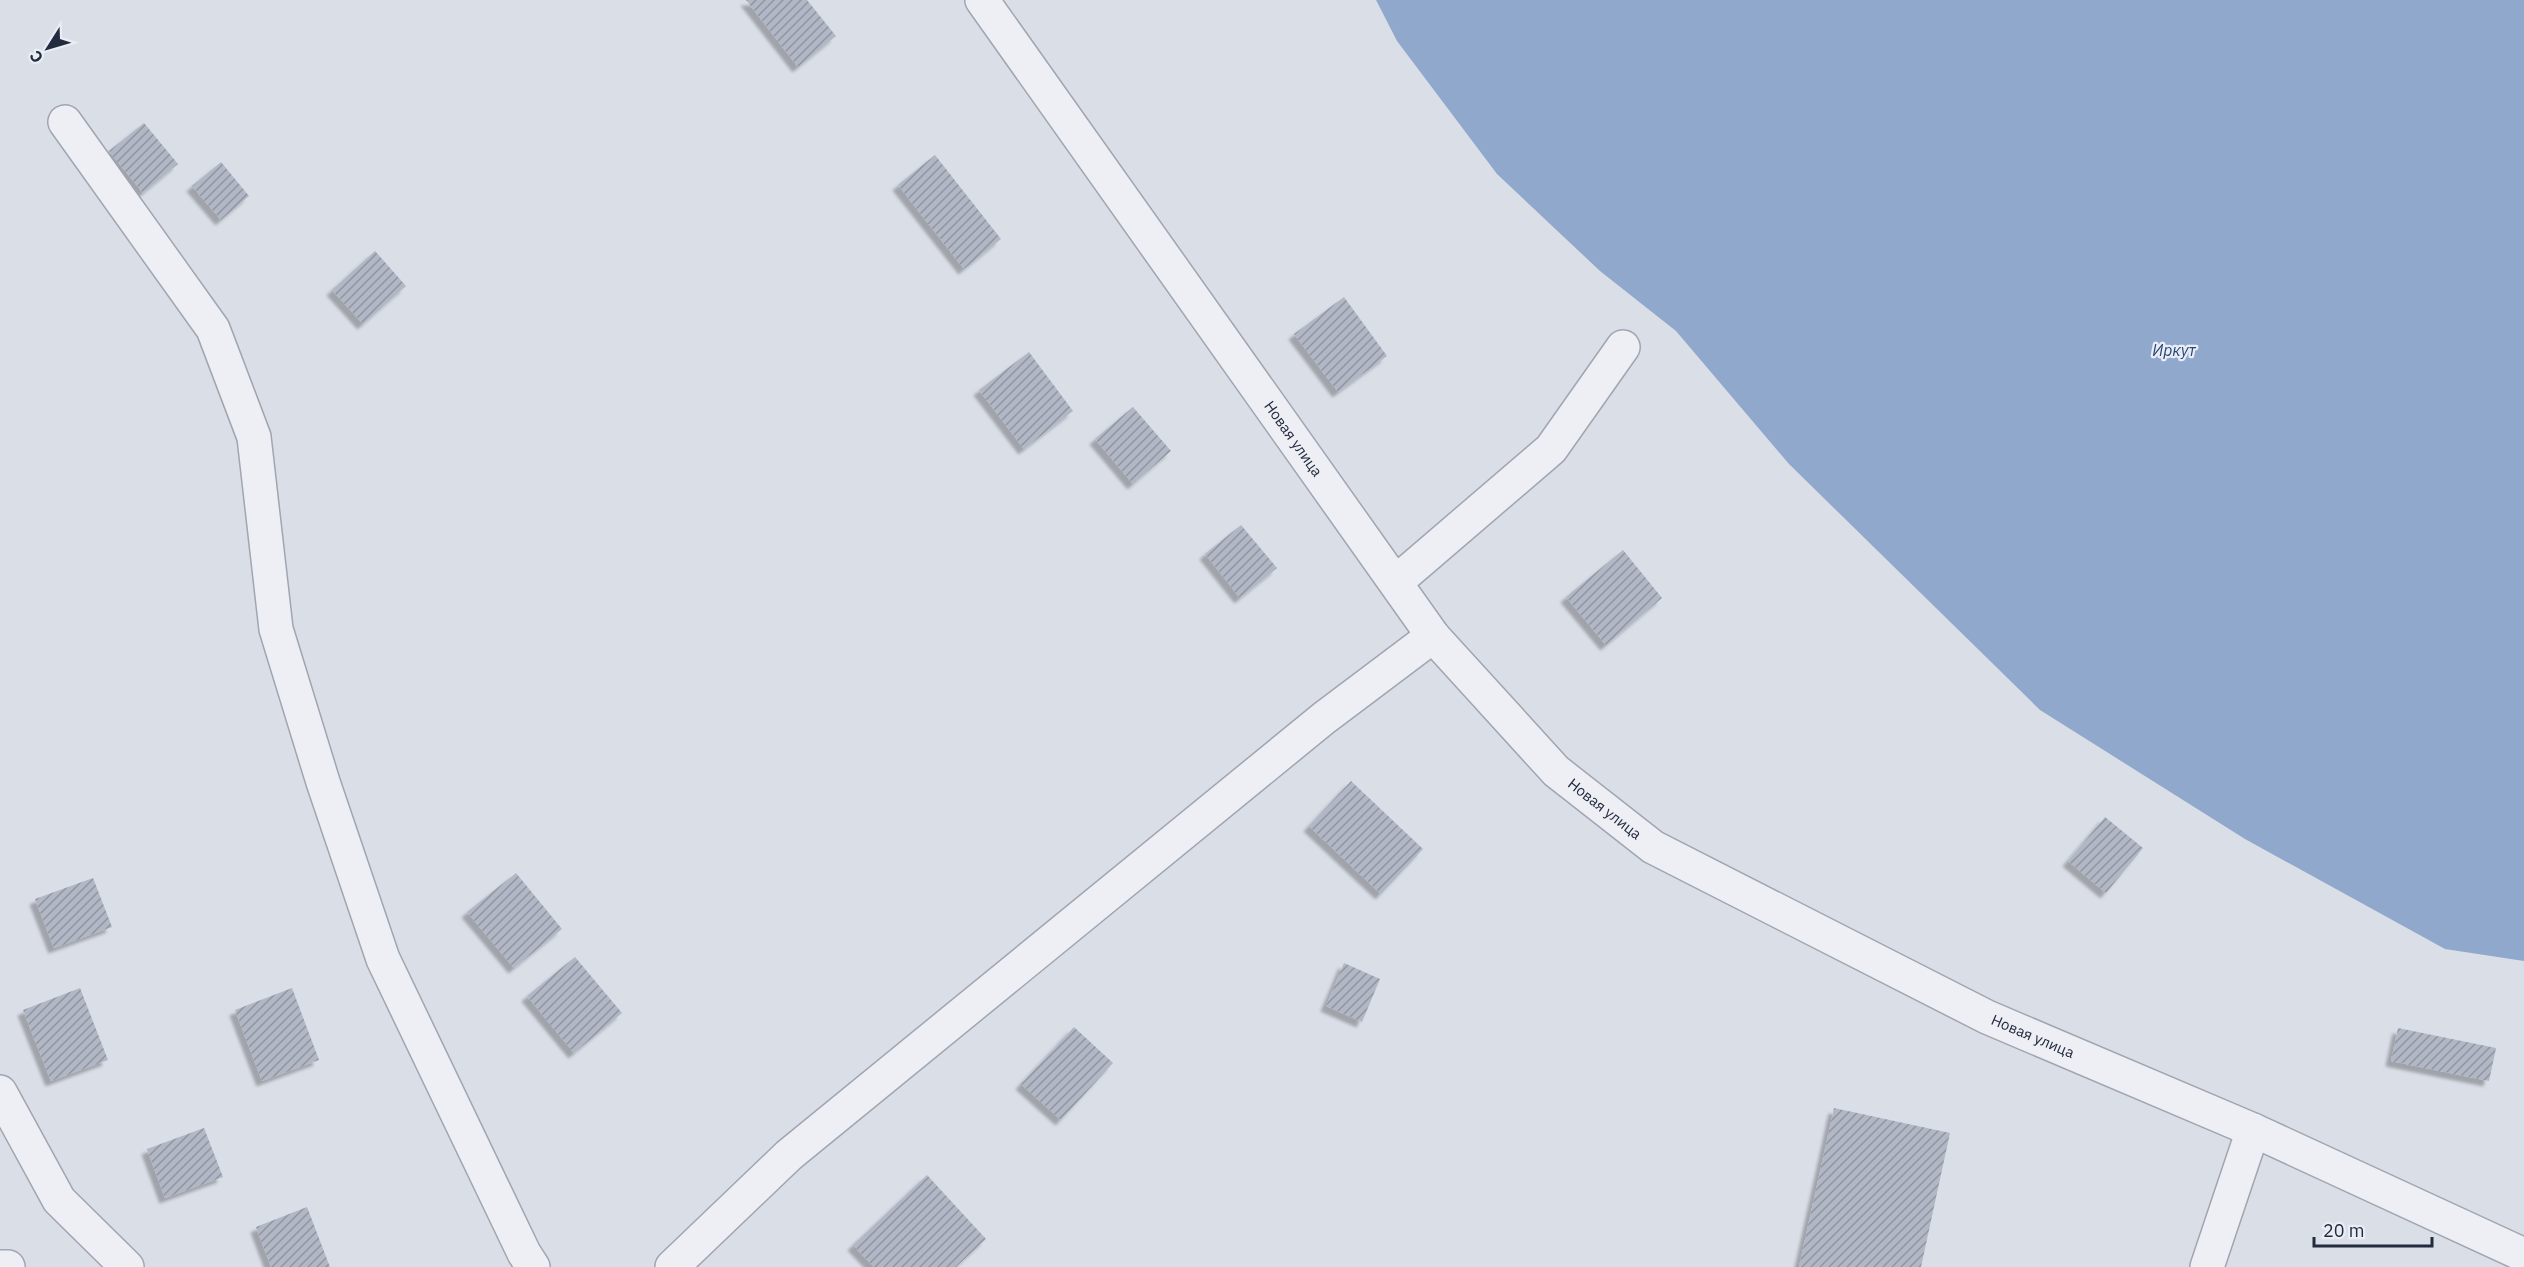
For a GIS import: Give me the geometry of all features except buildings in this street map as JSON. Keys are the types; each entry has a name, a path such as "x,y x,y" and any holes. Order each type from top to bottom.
{"street":[{"name":"Новая улица","path":"982,0 1433,636 1556,771 1653,847 1987,1017 2253,1130 2524,1255"},
{"path":"65,122 213,329 254,437 276,630 323,782 383,959 524,1253 533,1267"},
{"path":"1396,582 1551,449 1623,347"},
{"path":"672,1267 789,1155 1324,718 1433,636"},
{"path":"0,1092 59,1200 127,1267"},
{"path":"2207,1267 2253,1130"},
{"path":"0,1267 8,1267"}],"water":[{"name":"Иркут","path":"1376,0 2524,0 2524,961 2445,949 2245,839 2040,710 1789,464 1676,331 1600,271 1497,174 1397,41"}]}
